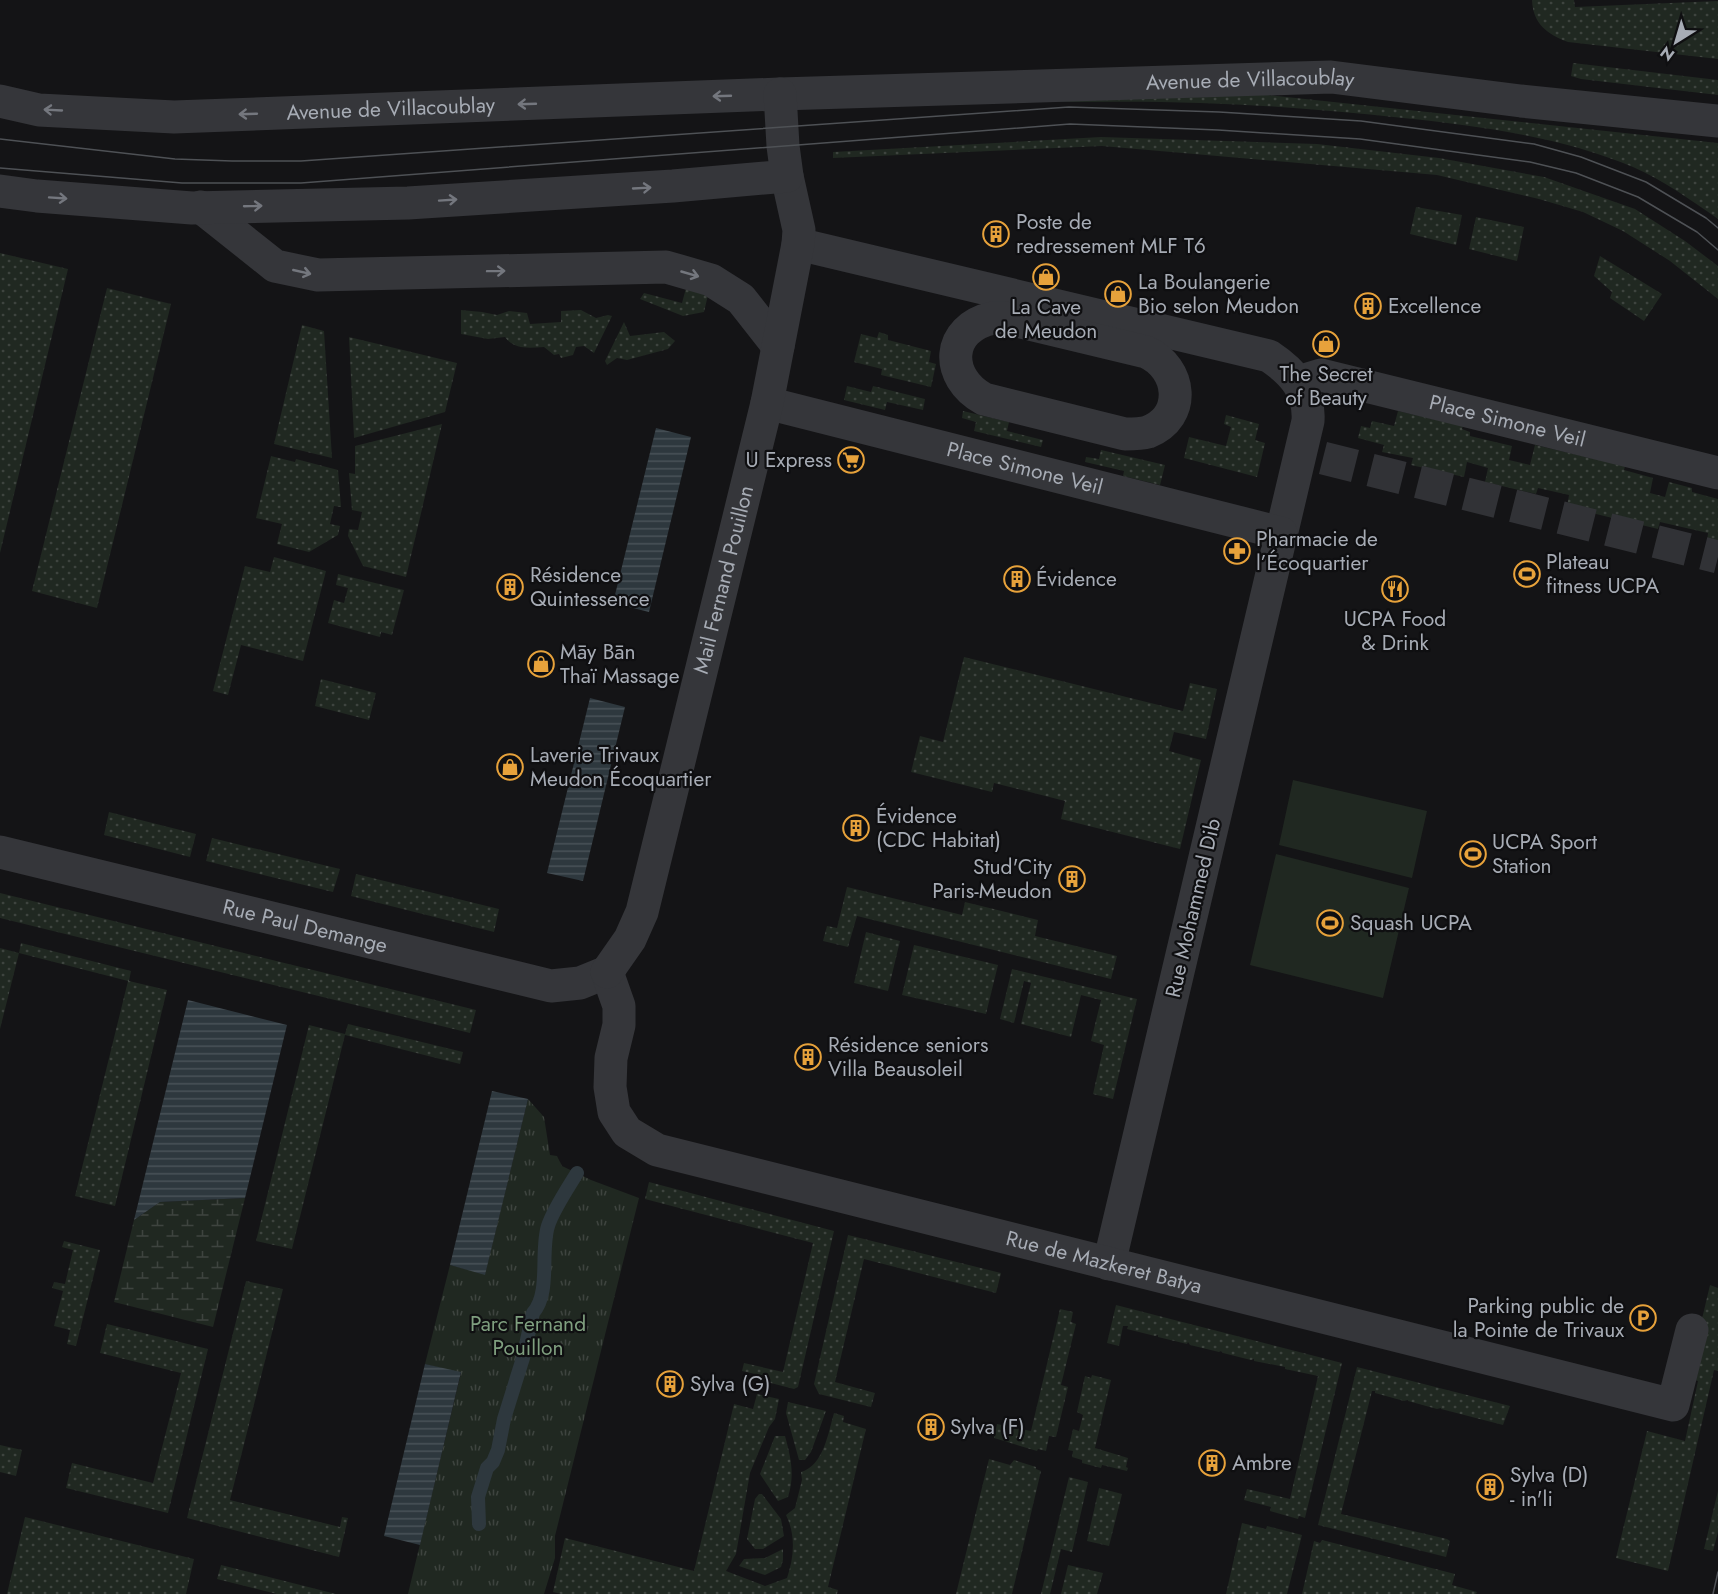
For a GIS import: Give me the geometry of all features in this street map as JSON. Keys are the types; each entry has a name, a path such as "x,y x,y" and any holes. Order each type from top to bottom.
{"street":[{"name":"Avenue de Villacoublay","path":"0,101 39,110 174,117 780,94 1331,77 1521,101 1718,121"},
{"path":"0,191 37,196 201,207 408,203 673,186 787,176 781,128 780,94"},
{"name":"Mail Fernand Pouillon","path":"607,972 630,939 642,912 767,403 798,244 799,230 787,176"},
{"path":"201,207 274,266 318,275 666,267 711,280 741,299 778,346"},
{"path":"798,244 1269,356 1285,367 1305,394 1309,409 1312,455 1278,542"},
{"path":"993,318 1005,318 1146,352 1156,357 1171,374 1175,396 1172,408 1159,426 1148,432 1137,434 1125,434 984,399 966,387 959,377 956,354 964,333 982,320 993,318"},
{"name":"Place Simone Veil","path":"1298,382 1321,375 1718,473"},
{"name":"Place Simone Veil","path":"767,403 1278,542"},
{"name":"Rue Mohammed Dib","path":"1109,1263 1278,542"},
{"name":"Rue Paul Demange","path":"0,852 551,986 580,984 607,972"},
{"name":"Rue de Mazkeret Batya","path":"607,972 619,1006 619,1025 611,1058 610,1087 614,1112 627,1131 657,1150 1673,1405 1692,1330"}],"green space":[{"path":"1532,0 1574,0 1575,7 1718,1 1718,59 1568,42 1542,27 1535,16"},
{"path":"1573,63 1718,80 1718,95 1581,79 1571,76"},
{"path":"1258,94 1718,143 1718,219 1666,184 1633,167 1578,148 1520,134 1378,115 1251,105 1045,102"},
{"path":"1101,137 1317,144 1439,158 1544,177 1635,209 1685,241 1718,266 1718,299 1670,261 1623,231 1583,212 1437,175 1102,146 833,158 833,152"},
{"path":"1416,207 1462,215 1456,245 1410,234"},
{"path":"1476,217 1524,227 1517,261 1469,249"},
{"path":"0,253 68,269 0,553"},
{"path":"1600,256 1662,294 1644,321 1610,298 1612,292 1594,276"},
{"path":"107,288 171,304 97,608 32,591"},
{"path":"686,288 708,295 704,312 683,316 640,299 644,293 682,303"},
{"path":"461,310 497,315 509,311 527,313 530,324 561,322 561,311 581,310 596,318 612,316 594,353 584,346 576,347 573,355 561,358 559,354 554,355 544,347 517,346 505,337 488,339 461,334"},
{"path":"624,322 630,336 664,332 675,341 668,349 627,360 617,358 607,365 605,361"},
{"path":"302,325 324,331 332,458 274,444"},
{"path":"879,332 888,335 888,340 931,351 929,362 936,364 931,387 881,375 882,369 854,362 861,334 877,338"},
{"path":"349,337 457,363 445,412 354,438"},
{"path":"847,386 871,392 873,386 925,399 923,410 887,402 885,410 844,400"},
{"path":"963,411 1009,422 1007,431 1043,440 1041,447 974,431 976,422 962,418"},
{"path":"1398,411 1463,426 1462,429 1470,432 1470,436 1512,446 1509,460 1530,465 1535,445 1625,466 1624,470 1653,478 1650,493 1665,497 1669,482 1692,488 1692,492 1718,499 1718,544 1707,542 1708,533 1660,522 1658,529 1567,507 1569,495 1538,488 1536,494 1485,482 1488,468 1467,462 1464,477 1411,465 1413,458 1382,452 1384,445 1358,438 1361,426 1370,428 1372,421 1394,426"},
{"path":"1226,415 1259,424 1255,440 1265,443 1257,477 1184,458 1189,437 1226,446 1231,427 1224,424"},
{"path":"442,424 406,577 363,566 348,536 349,529 358,530 362,512 352,510 349,473 355,474 355,446"},
{"path":"1101,450 1165,465 1160,485 1123,476 1124,471 1085,462 1086,457 1099,459"},
{"path":"271,456 295,462 296,459 338,470 341,507 334,506 330,524 340,526 338,535 309,552 277,544 282,524 256,518"},
{"path":"274,557 326,571 303,661 241,645 228,695 213,691 245,566 270,572"},
{"path":"338,574 404,590 392,635 381,632 380,637 328,623 334,600 344,603 348,588 336,585"},
{"path":"964,657 1183,711 1190,683 1217,689 1206,739 1174,732 1169,751 1201,760 1180,849 1061,819 1065,801 994,783 992,792 911,772 920,736 943,742"},
{"path":"321,679 376,693 369,720 315,706"},
{"name":"Squash UCPA","path":"1293,780 1427,811 1412,878 1279,845"},
{"path":"109,812 196,834 190,857 104,835"},
{"path":"212,838 340,869 333,892 206,861"},
{"name":"Squash UCPA","path":"1276,854 1409,888 1383,998 1250,965"},
{"path":"356,874 499,909 494,932 351,896"},
{"path":"847,887 962,915 965,902 1038,920 1035,936 1117,956 1111,979 857,916 848,947 823,941 827,926 837,928"},
{"path":"0,893 476,1010 470,1033 0,918"},
{"path":"866,932 900,941 888,991 854,983"},
{"path":"21,943 131,971 129,981 167,990 115,1206 75,1196 128,981 19,953"},
{"path":"914,945 998,965 986,1014 902,995"},
{"path":"0,948 19,953 0,1029"},
{"path":"1012,969 1137,999 1113,1099 1093,1094 1104,1045 1091,1041 1101,1000 1081,995 1071,1037 1021,1024 1031,983 1024,981 1014,1023 1000,1019"},
{"path":"348,1024 463,1052 460,1064 345,1035 292,1249 256,1241 309,1025 345,1034"},
{"name":"Parc Fernand Pouillon","path":"528,1099 544,1117 550,1155 557,1156 562,1166 639,1198 555,1536 555,1558 544,1594 408,1594 461,1373 425,1364 450,1265 485,1274"},
{"path":"649,1182 834,1231 798,1387 794,1389 763,1381 764,1376 742,1371 744,1363 783,1372 813,1243 645,1199"},
{"path":"245,1198 213,1327 114,1302 134,1220 160,1202"},
{"path":"848,1235 1001,1273 996,1293 864,1259 835,1382 875,1393 871,1407 819,1394 814,1384"},
{"path":"64,1241 100,1250 76,1346 67,1344 70,1330 54,1326 63,1291 52,1288 54,1282 65,1284 73,1250 62,1247"},
{"path":"246,1281 283,1289 230,1500 340,1527 342,1517 348,1518 339,1557 187,1518"},
{"path":"1710,1285 1718,1288 1718,1371 1714,1370 1668,1571 1616,1558 1647,1431 1685,1441 1698,1381 1688,1378"},
{"path":"1116,1305 1342,1363 1305,1518 1299,1516 1298,1519 1270,1511 1271,1507 1244,1500 1247,1489 1290,1499 1318,1376 1190,1345 1188,1342 1187,1344 1127,1329 1128,1326 1123,1326 1119,1346 1107,1343"},
{"path":"1060,1309 1073,1312 1071,1322 1076,1324 1061,1385 1068,1387 1056,1437 1049,1436 1046,1451 1038,1449 1037,1451 994,1438 997,1424 1031,1431"},
{"path":"107,1324 208,1349 168,1513 66,1488 72,1463 153,1483 181,1373 100,1353"},
{"path":"1357,1367 1510,1406 1503,1425 1372,1391 1341,1514 1447,1539 1450,1541 1446,1557 1318,1525"},
{"path":"1092,1375 1111,1380 1095,1448 1128,1458 1127,1471 1082,1463 1082,1460 1072,1457 1073,1451 1068,1450 1073,1429 1079,1431 1083,1415 1077,1412 1085,1376 1091,1378"},
{"path":"757,1394 779,1399 775,1419 769,1427 750,1473 736,1554 726,1571 765,1586 787,1578 793,1546 786,1515 795,1508 802,1480 801,1472 815,1463 820,1456 834,1413 844,1416 843,1422 866,1429 828,1587 838,1590 837,1594 561,1594 553,1592 565,1538 694,1571 734,1404 753,1409"},
{"path":"788,1402 826,1411 811,1452 805,1460 799,1460 786,1413"},
{"path":"775,1436 785,1436 791,1466 788,1497 778,1501 760,1474"},
{"path":"0,1445 22,1450 16,1476 0,1472"},
{"path":"989,1459 1010,1465 1014,1460 1036,1467 1041,1471 1012,1594 956,1594"},
{"path":"1069,1477 1088,1482 1072,1552 1061,1549 1050,1594 1041,1594"},
{"path":"1099,1488 1122,1494 1109,1546 1087,1541"},
{"path":"1718,1491 1718,1532 1713,1551 1704,1549"},
{"path":"762,1494 781,1519 784,1536 763,1549 755,1549 747,1539 755,1499"},
{"path":"25,1517 194,1559 186,1594 7,1594"},
{"path":"1242,1523 1266,1529 1267,1526 1302,1535 1287,1594 1226,1594"},
{"path":"1322,1540 1455,1574 1452,1585 1477,1592 1476,1594 1302,1594 1314,1541 1320,1543"},
{"path":"783,1549 781,1567 765,1575 739,1566 744,1559 765,1558"},
{"path":"221,1565 336,1594 277,1594 217,1579"},
{"path":"1068,1565 1103,1573 1097,1594 1061,1594"}],"shaded area":[{"path":"656,428 691,437 649,612 613,603"},
{"path":"590,698 625,707 583,881 547,873"},
{"path":"188,1000 287,1025 245,1198 160,1202 134,1220"},
{"path":"492,1091 528,1099 485,1275 450,1265"},
{"path":"425,1364 461,1372 420,1545 384,1536"}],"waterway":[{"path":"479,1524 478,1497 487,1468 493,1462 498,1450 504,1419 523,1358 533,1313 542,1294 548,1226 577,1173"}],"tunnel":[{"path":"1323,458 1718,557"}],"tram line":[{"path":"0,139 175,159 301,161 1069,107 1219,112 1361,121 1534,144 1581,157 1646,182 1706,218 1718,228"},
{"path":"0,168 182,183 301,183 1070,124 1218,130 1360,139 1530,162 1576,173 1638,197 1697,232 1718,250"},
{"path":"1713,1594 1718,1572"}],"place":[{"name":"Poste de redressement MLF T6","path":"996,234"},
{"name":"La Cave de Meudon","path":"1046,277"},
{"name":"La Boulangerie Bio selon Meudon","path":"1118,294"},
{"name":"Excellence","path":"1368,306"},
{"name":"The Secret of Beauty","path":"1326,344"},
{"name":"U Express","path":"851,460"},
{"name":"Pharmacie de l’Écoquartier","path":"1237,551"},
{"name":"Plateau fitness UCPA","path":"1527,574"},
{"name":"Évidence","path":"1017,579"},
{"name":"Résidence Quintessence","path":"510,587"},
{"name":"UCPA Food & Drink","path":"1395,589"},
{"name":"Māy Bān Thaï Massage","path":"541,664"},
{"name":"Laverie Trivaux Meudon Écoquartier","path":"510,767"},
{"name":"Évidence (CDC Habitat)","path":"856,828"},
{"name":"UCPA Sport Station","path":"1473,854"},
{"name":"Stud'City Paris-Meudon","path":"1072,879"},
{"name":"Squash UCPA","path":"1330,923"},
{"name":"Résidence seniors Villa Beausoleil","path":"808,1057"},
{"name":"Parking public de la Pointe de Trivaux","path":"1643,1318"},
{"name":"Sylva (G)","path":"670,1384"},
{"name":"Sylva (F)","path":"931,1427"},
{"name":"Ambre","path":"1212,1463"},
{"name":"Sylva (D) - in'li","path":"1490,1487"}]}
